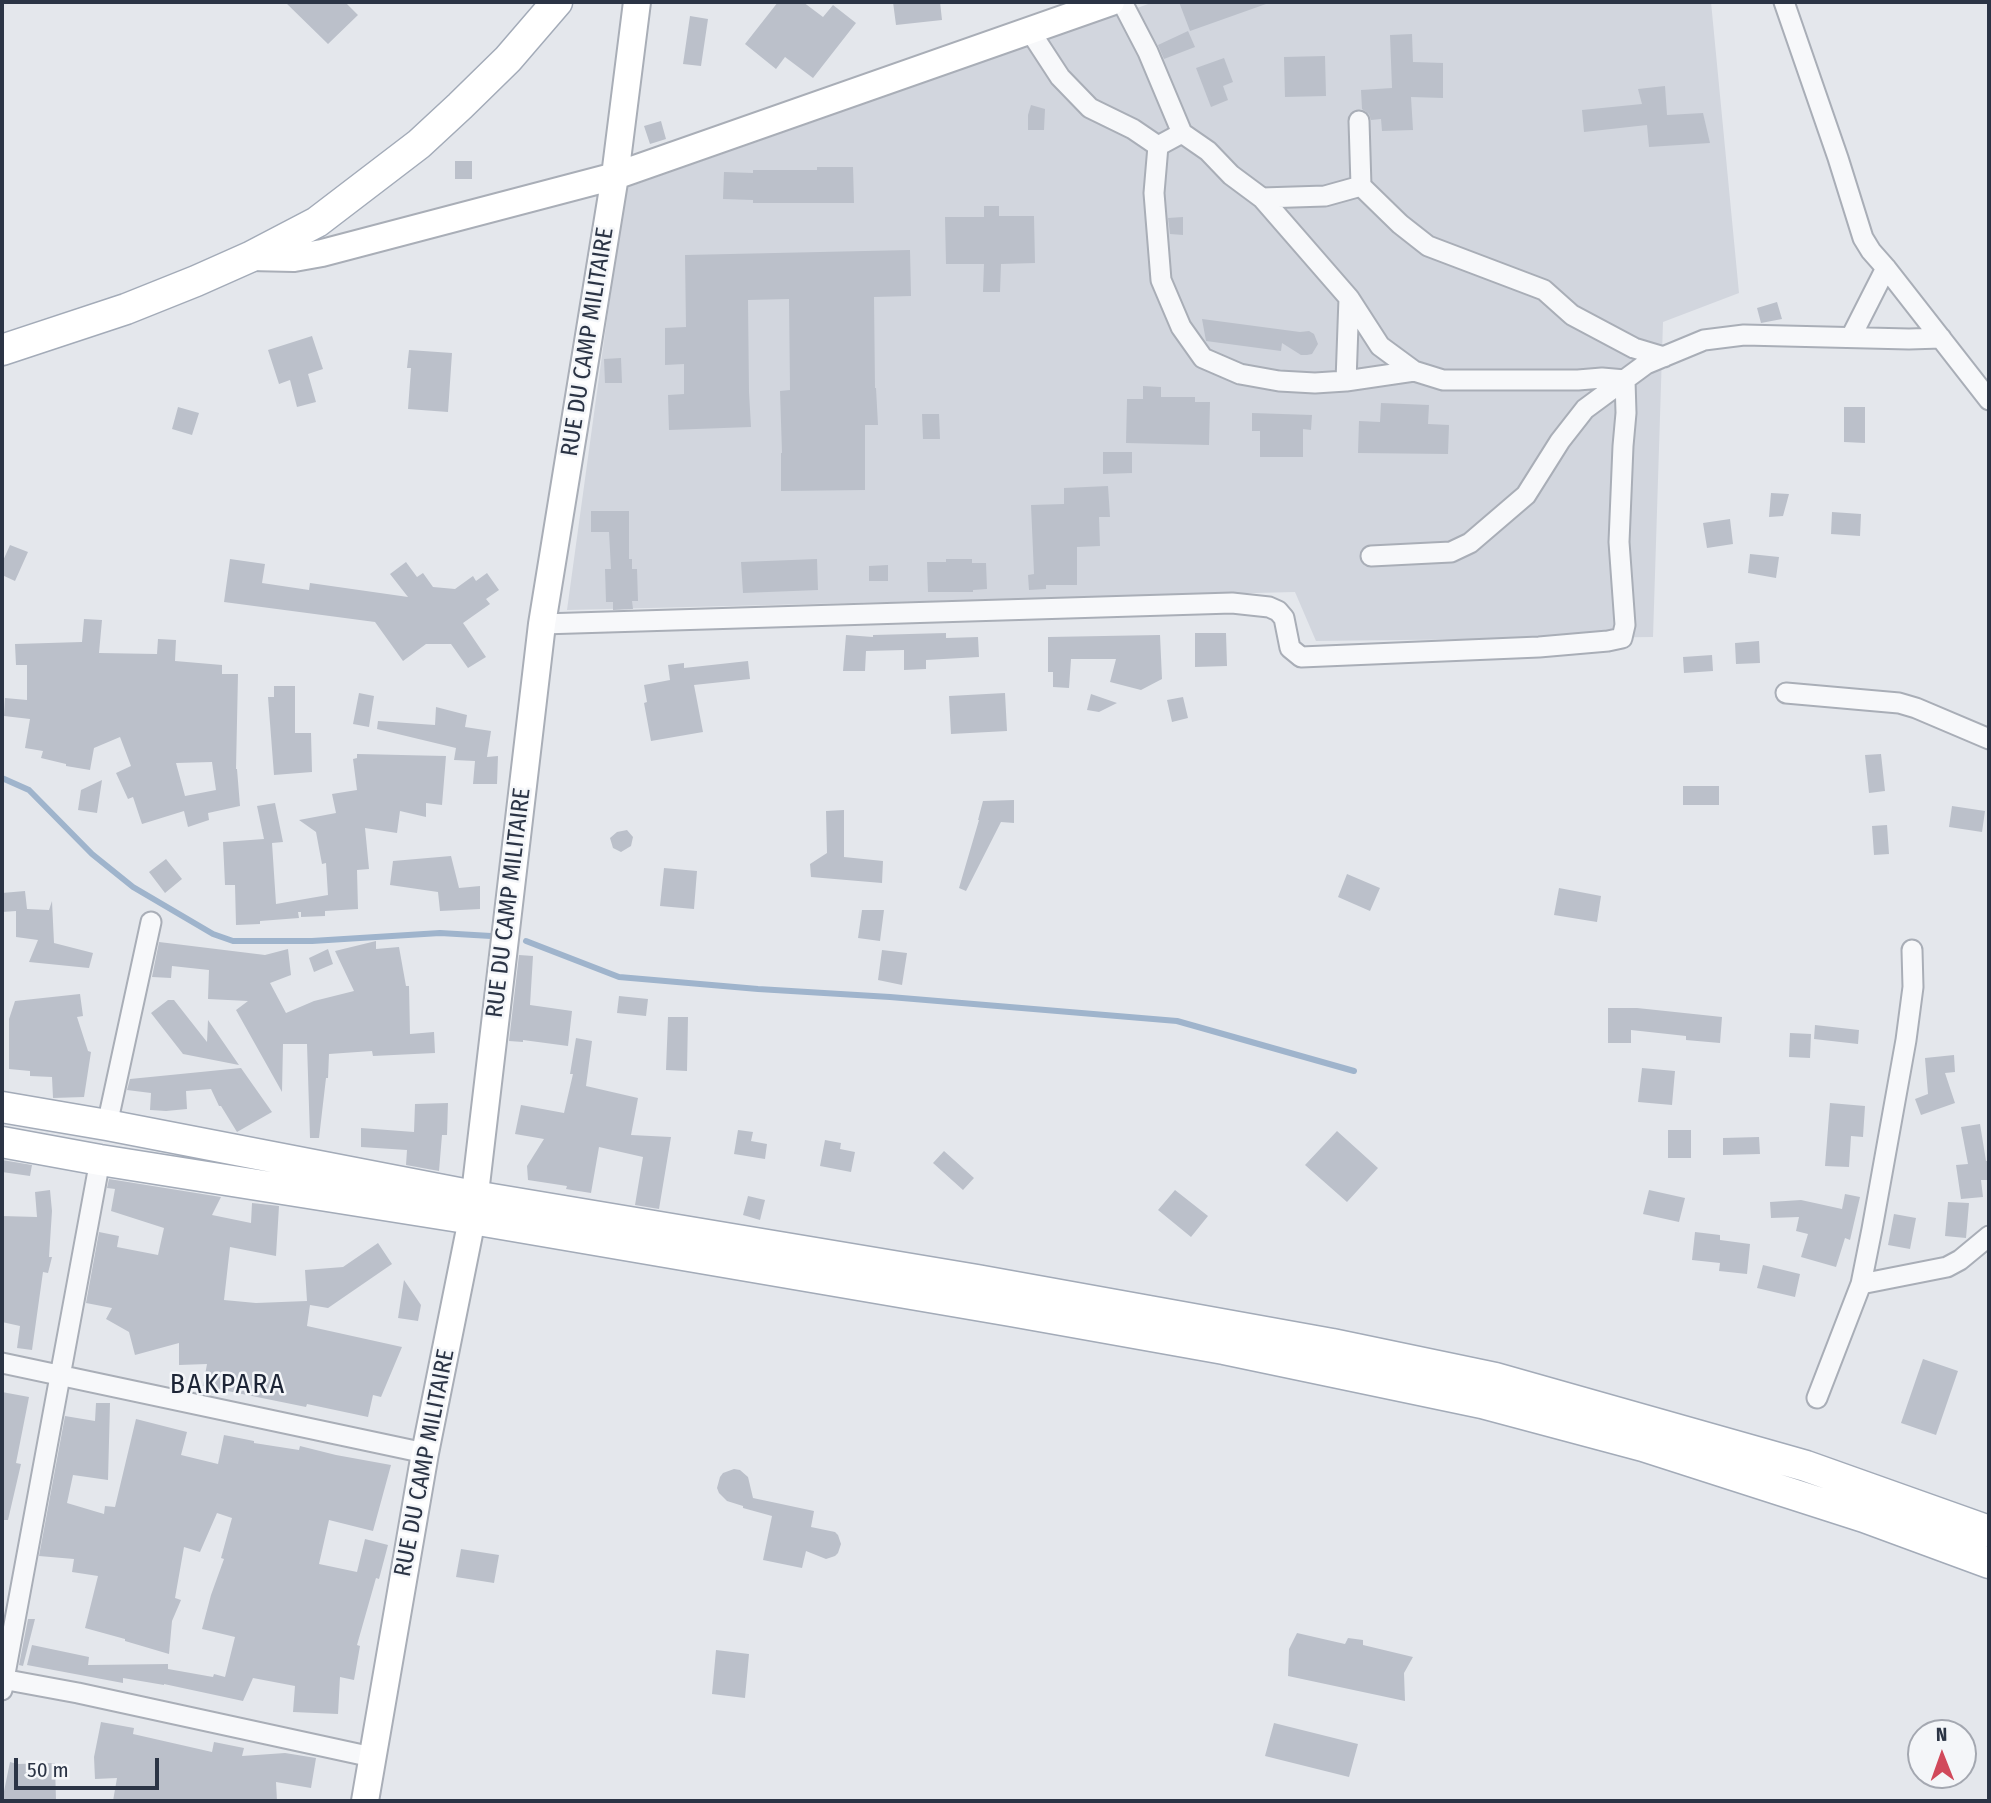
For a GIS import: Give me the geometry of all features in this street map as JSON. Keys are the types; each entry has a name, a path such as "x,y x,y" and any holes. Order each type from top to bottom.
{"main road":[{"path":"2,350 126,309 250,257 317,222 419,144 508,59 556,2"},
{"path":"2,1107 107,1125 473,1207 1011,1311 1224,1349 1482,1402 1643,1446 1864,1517 1989,1563"},
{"path":"2,1142 100,1160 473,1207 977,1280 1332,1344 1495,1378 1806,1466 1989,1531"}],"street":[{"name":"RUE DU CAMP MILITAIRE","path":"365,1801 425,1453 473,1207 542,624 615,176 637,2"},
{"path":"250,257 294,258 322,253 615,176 1111,2"},
{"path":"1122,2 1182,133 1208,151 1231,175 1262,198 1349,298 1380,346 1414,371 1443,380 1625,380"},
{"path":"1784,2 1871,251 1989,400"},
{"path":"1030,31 1060,77 1090,108 1133,129 1158,146"},
{"path":"1359,121 1361,187 1428,246 1544,290 1572,315 1634,348 1664,357"},
{"path":"1158,146 1182,133"},
{"path":"1158,146 1154,193 1161,280 1181,327 1203,358 1240,374 1279,381 1346,381 1414,371"},
{"path":"1262,198 1325,196 1361,187"},
{"path":"1851,337 1886,268"},
{"path":"1346,381 1349,298"},
{"path":"1371,556 1451,552 1470,544 1526,495 1560,441 1585,409 1646,365 1704,340 1744,335 1941,338"},
{"path":"542,624 1232,603 1269,607 1278,611 1284,618 1290,648 1301,657 1539,647 1622,638 1625,625 1619,542 1626,413 1625,380"},
{"path":"1786,693 1899,703 1989,739"},
{"path":"107,1125 151,922"},
{"path":"1817,1398 1861,1284 1906,1040 1913,987 1912,950"},
{"path":"100,1160 3,1683 78,1693 372,1757"},
{"path":"1861,1284 1947,1267 1989,1236"},
{"path":"2,1363 425,1453"}],"shaded area":[{"path":"1154,2 1711,2 1739,293 1663,322 1653,637 1316,641 1295,592 567,610 625,188"}],"building":[{"path":"285,2 345,2 358,15 328,44"},
{"path":"778,2 803,2 823,17 833,5 856,23 813,78 785,57 776,69 745,44"},
{"path":"893,2 940,2 942,20 896,25"},
{"path":"1179,2 1266,2 1266,4 1190,31"},
{"path":"690,16 708,19 701,66 683,64"},
{"path":"1188,31 1195,47 1164,59 1158,45"},
{"path":"1412,34 1413,62 1443,63 1443,98 1411,97 1413,130 1382,131 1381,119 1371,120 1369,114 1362,109 1361,90 1392,88 1390,35"},
{"path":"1325,56 1326,96 1285,97 1284,57"},
{"path":"1224,58 1233,82 1223,86 1228,100 1211,107 1196,68"},
{"path":"1665,86 1667,115 1703,113 1710,143 1649,147 1647,125 1584,132 1582,110 1642,104 1638,89"},
{"path":"1031,105 1045,109 1044,130 1028,130"},
{"path":"661,121 666,139 650,144 644,126"},
{"path":"455,161 472,161 472,179 455,179"},
{"path":"817,167 853,167 854,203 753,203 753,200 723,199 724,172 817,170"},
{"path":"984,206 999,206 999,216 1034,216 1035,263 1001,264 1000,292 983,292 984,264 946,264 945,217 984,217"},
{"path":"1183,217 1183,235 1170,234 1168,218"},
{"path":"910,250 911,296 874,297 878,425 865,425 865,490 781,491 780,391 790,390 789,299 748,300 751,427 669,430 668,395 684,394 684,364 665,365 665,328 686,327 685,255"},
{"path":"1777,302 1782,319 1761,323 1757,308"},
{"path":"1202,319 1309,331 1314,334 1318,344 1312,354 1301,355 1282,343 1281,351 1206,341"},
{"path":"312,336 323,369 308,374 316,402 297,407 290,380 279,384 268,350"},
{"path":"409,350 452,353 448,412 408,409 411,368 407,368"},
{"path":"621,358 622,383 605,383 604,359"},
{"path":"1143,386 1161,387 1161,397 1195,397 1195,402 1210,402 1209,445 1126,443 1127,399 1143,399"},
{"path":"1381,403 1429,405 1428,424 1449,425 1448,454 1358,453 1359,421 1380,422"},
{"path":"178,407 199,413 192,435 172,429"},
{"path":"1844,407 1865,407 1865,443 1844,442"},
{"path":"1252,413 1312,415 1311,430 1303,429 1303,457 1260,457 1260,431 1252,431"},
{"path":"922,414 939,414 940,439 923,439"},
{"path":"1103,452 1132,452 1132,473 1103,474"},
{"path":"1108,486 1110,517 1099,517 1100,546 1077,547 1077,585 1046,585 1046,589 1029,590 1028,575 1034,574 1031,505 1064,504 1064,488"},
{"path":"1771,493 1789,494 1783,516 1769,517"},
{"path":"591,511 629,511 629,559 632,559 632,569 637,569 638,601 632,601 633,609 613,610 613,602 606,602 605,569 611,569 609,532 591,532"},
{"path":"1832,512 1861,514 1860,536 1831,534"},
{"path":"1730,519 1733,544 1707,548 1703,523"},
{"path":"10,545 28,552 15,581 2,575 2,563"},
{"path":"1750,554 1779,557 1776,578 1748,573"},
{"path":"230,559 265,564 262,583 309,590 310,583 408,597 390,574 406,562 417,577 423,573 433,587 455,589 473,576 476,581 487,573 499,590 486,599 490,604 463,623 486,657 468,668 451,644 426,644 403,661 375,622 224,602"},
{"path":"817,559 818,590 743,593 741,562"},
{"path":"946,559 972,559 972,563 986,563 987,589 973,592 928,592 927,562 946,562"},
{"path":"888,565 888,581 869,581 869,566"},
{"path":"84,619 102,620 99,653 157,654 158,639 176,640 175,661 222,665 222,674 238,674 236,769 240,806 208,813 209,820 188,827 184,811 142,824 133,797 128,799 116,773 131,766 120,737 94,748 90,770 41,758 43,751 25,748 30,719 4,716 5,698 27,700 27,665 16,665 15,644 82,642","holes":["212,762 216,790 185,796 176,763"]},
{"path":"946,633 946,638 978,637 979,657 926,660 926,669 904,670 904,650 866,651 865,671 843,671 846,635 873,637"},
{"path":"1195,633 1226,633 1227,666 1195,667"},
{"path":"1160,635 1162,679 1141,690 1110,682 1116,659 1071,659 1069,688 1053,687 1053,672 1048,672 1048,637"},
{"path":"1759,641 1760,663 1736,664 1735,643"},
{"path":"1712,655 1713,671 1684,673 1683,657"},
{"path":"748,661 750,679 694,685 703,732 651,741 644,703 647,702 644,685 670,680 668,665 684,663 684,668"},
{"path":"274,686 295,686 295,733 311,733 312,772 274,775 268,697 274,697"},
{"path":"359,693 374,696 369,727 353,724"},
{"path":"1005,693 1007,731 951,734 949,696"},
{"path":"1091,694 1117,703 1099,712 1087,710"},
{"path":"1183,697 1188,718 1172,722 1167,700"},
{"path":"436,707 467,715 465,727 491,731 487,757 498,756 497,784 473,784 475,761 454,760 456,748 377,729 378,721 435,725"},
{"path":"357,754 446,756 442,805 426,803 426,817 400,811 397,833 365,828 369,869 357,870 358,909 325,911 325,916 301,917 301,912 298,912 299,918 236,925 235,885 225,885 223,842 264,839 257,806 275,803 283,842 272,843 276,904 328,895 326,863 322,864 316,832 299,820 336,813 332,794 357,790 353,759 357,758"},
{"path":"1881,754 1885,791 1869,793 1865,755"},
{"path":"102,780 97,813 78,810 81,790"},
{"path":"1683,786 1719,786 1719,805 1683,805"},
{"path":"1014,800 1014,823 1001,822 966,891 959,888 983,801"},
{"path":"1952,806 1985,811 1982,832 1949,827"},
{"path":"844,810 844,857 883,861 882,883 811,877 810,864 827,853 826,811"},
{"path":"1887,825 1889,854 1874,855 1872,826"},
{"path":"627,830 633,837 631,846 621,852 613,848 610,838 617,832"},
{"path":"451,856 459,888 480,886 480,909 440,911 438,892 390,885 393,861"},
{"path":"166,859 182,879 165,893 149,872"},
{"path":"664,868 697,871 694,909 660,906"},
{"path":"1347,874 1380,888 1370,911 1338,897"},
{"path":"1559,888 1601,896 1597,922 1554,915"},
{"path":"25,891 27,909 49,910 52,901 54,943 93,953 89,968 29,962 38,940 16,937 16,911 2,912 2,893"},
{"path":"862,910 884,910 880,941 858,938"},
{"path":"376,941 376,949 399,947 406,986 409,986 410,1034 434,1032 435,1053 373,1056 372,1051 329,1054 319,1138 310,1138 307,1044 283,1044 282,1092 236,1010 248,1001 208,999 209,970 172,966 171,978 152,977 159,942 265,955 288,949 291,975 270,983 286,1013 314,1001 354,991 335,951"},
{"path":"328,949 333,964 314,972 309,958"},
{"path":"882,950 907,953 902,985 878,980"},
{"path":"519,955 533,956 530,1005 572,1011 568,1046 523,1040 509,1041"},
{"path":"80,994 83,1016 77,1017 88,1051 91,1052 84,1097 53,1098 52,1077 30,1076 30,1071 9,1069 9,1019 15,1001"},
{"path":"619,996 648,999 646,1016 617,1013"},
{"path":"168,1000 174,1000 207,1042 208,1020 239,1065 183,1054 151,1013"},
{"path":"1608,1008 1637,1008 1722,1017 1720,1043 1631,1030 1631,1043 1608,1043"},
{"path":"668,1017 688,1017 687,1071 666,1070"},
{"path":"1815,1025 1859,1030 1858,1044 1814,1039"},
{"path":"1790,1033 1811,1034 1810,1058 1789,1057"},
{"path":"576,1038 592,1041 586,1086 638,1098 631,1135 671,1137 659,1209 635,1205 643,1157 599,1147 591,1193 528,1180 527,1166 544,1139 515,1134 521,1105 564,1113 573,1074 570,1074"},
{"path":"1954,1055 1955,1072 1945,1073 1955,1103 1921,1115 1915,1099 1928,1094 1925,1058"},
{"path":"241,1068 272,1112 237,1132 211,1089 186,1091 187,1109 166,1111 150,1110 151,1093 127,1090 130,1079"},
{"path":"1642,1068 1675,1071 1672,1105 1638,1102"},
{"path":"448,1103 447,1135 442,1135 439,1171 406,1165 407,1150 361,1147 361,1128 414,1132 415,1104"},
{"path":"1830,1103 1865,1106 1863,1137 1851,1136 1849,1167 1825,1166"},
{"path":"1980,1124 1986,1161 1989,1161 1989,1180 1981,1180 1983,1197 1961,1199 1956,1165 1968,1164 1961,1127"},
{"path":"738,1130 753,1132 751,1141 767,1144 765,1159 734,1154"},
{"path":"1668,1130 1691,1130 1691,1158 1668,1158"},
{"path":"1337,1131 1378,1168 1347,1202 1305,1165"},
{"path":"1759,1137 1760,1154 1723,1155 1723,1138"},
{"path":"825,1140 841,1143 840,1149 855,1152 851,1172 820,1166"},
{"path":"944,1151 974,1178 963,1190 933,1163"},
{"path":"2,1160 32,1165 30,1176 2,1172"},
{"path":"109,1179 221,1197 212,1215 251,1223 252,1203 279,1206 276,1256 230,1247 224,1300 256,1303 307,1301 305,1270 343,1267 378,1243 392,1264 328,1308 310,1305 307,1326 402,1347 381,1397 373,1395 368,1417 203,1386 207,1364 179,1365 179,1343 135,1355 129,1332 106,1319 112,1308 86,1303 99,1232 119,1236 117,1247 158,1255 164,1228 111,1211 115,1189 107,1188"},
{"path":"50,1190 52,1211 49,1257 52,1257 48,1273 43,1272 32,1350 17,1348 20,1326 2,1322 2,1216 37,1217 35,1192"},
{"path":"1175,1190 1208,1216 1191,1237 1158,1210"},
{"path":"1649,1190 1685,1198 1679,1222 1643,1214"},
{"path":"1845,1194 1860,1197 1850,1240 1845,1238 1836,1267 1801,1257 1808,1234 1796,1231 1799,1217 1771,1218 1770,1202 1801,1200 1842,1209"},
{"path":"748,1196 765,1200 760,1220 743,1215"},
{"path":"1948,1202 1969,1203 1966,1238 1945,1236"},
{"path":"1894,1214 1916,1218 1910,1249 1888,1245"},
{"path":"1695,1232 1720,1235 1720,1240 1750,1244 1747,1274 1719,1271 1720,1263 1692,1260"},
{"path":"1763,1265 1800,1274 1795,1297 1757,1288"},
{"path":"404,1280 421,1305 418,1321 398,1318"},
{"path":"1923,1359 1958,1371 1936,1435 1901,1423"},
{"path":"2,1392 29,1397 16,1463 21,1464 8,1520 2,1520"},
{"path":"96,1403 110,1403 108,1480 73,1475 67,1503 104,1514 105,1506 115,1507 136,1419 187,1432 181,1455 218,1464 224,1435 299,1450 300,1446 391,1465 373,1531 329,1520 319,1564 357,1572 365,1539 388,1545 357,1645 360,1646 354,1680 340,1677 338,1714 293,1712 295,1686 253,1678 243,1701 164,1684 123,1678 123,1683 27,1665 32,1645 89,1657 88,1665 168,1664 168,1669 225,1677 235,1637 202,1629 224,1559 221,1558 232,1518 217,1513 200,1552 184,1547 175,1598 181,1600 172,1621 169,1654 85,1628 98,1576 72,1572 74,1559 39,1556 65,1416 95,1421"},
{"path":"740,1470 748,1477 753,1498 814,1511 811,1527 835,1532 841,1544 838,1553 826,1559 806,1551 802,1568 763,1560 772,1516 727,1501 717,1488 723,1473"},
{"path":"461,1549 499,1555 494,1583 456,1577"},
{"path":"28,1619 35,1619 23,1666 19,1665"},
{"path":"1297,1633 1345,1644 1348,1638 1363,1640 1363,1645 1413,1657 1404,1673 1405,1701 1288,1676 1289,1649"},
{"path":"716,1650 749,1654 745,1698 712,1694"},
{"path":"101,1722 134,1728 133,1734 212,1752 214,1742 244,1748 242,1756 285,1753 316,1758 311,1788 276,1782 277,1801 113,1801 117,1778 95,1779 94,1757"},
{"path":"1274,1723 1358,1744 1349,1777 1265,1756"},
{"path":"10,1762 55,1763 56,1801 2,1801"}],"waterway":[{"path":"2,778 29,790 92,854 133,887 213,934 233,941 312,941 440,933 491,936"},
{"path":"526,941 619,977 1177,1021 1354,1071"}],"district":[{"name":"BAKPARA","path":"228,1385"}]}
